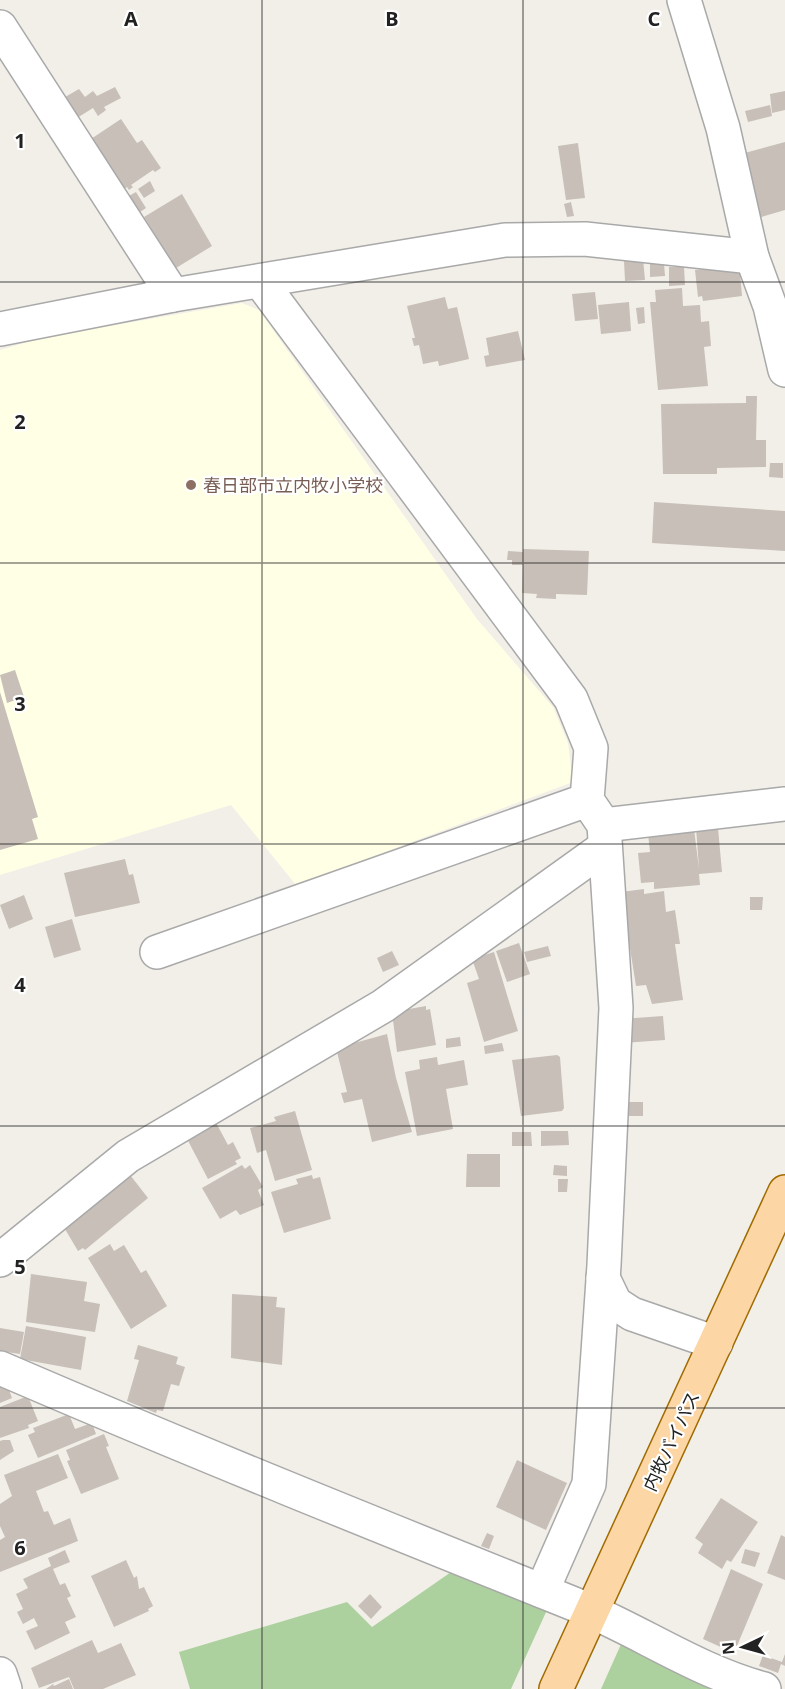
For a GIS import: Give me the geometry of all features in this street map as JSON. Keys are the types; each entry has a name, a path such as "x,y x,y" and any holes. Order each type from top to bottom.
{"main road":[{"name":"内牧バイパス","path":"556,1689 785,1192"}],"street":[{"path":"684,0 723,128 752,257 770,306 785,370"},
{"path":"0,27 173,295"},
{"path":"0,329 173,295 505,240 585,239 752,257"},
{"path":"260,281 571,699 591,748 616,1008 603,1278 589,1484 542,1591"},
{"path":"157,952 599,824 785,804"},
{"path":"0,1260 128,1156 383,1005 599,824"},
{"path":"603,1278 615,1303 632,1314 716,1343"},
{"path":"0,1368 182,1447 592,1611 729,1680 764,1689"},
{"path":"0,1674 5,1689"}],"shaded area":[{"name":"春日部市立内牧小学校","path":"242,303 259,310 477,619 553,707 568,743 573,782 296,885 231,805 0,875 0,350 41,338"}],"green space":[{"path":"454,1570 547,1610 511,1689 190,1689 179,1652 347,1602 372,1627"},
{"path":"622,1642 721,1689 601,1689"}],"building":[{"path":"115,87 121,98 104,107 106,110 98,116 93,108 77,118 60,100 79,89 85,97 93,91 97,96"},
{"path":"785,91 785,110 772,113 770,94"},
{"path":"770,105 772,116 748,122 745,111"},
{"path":"121,119 137,143 142,140 161,168 155,172 153,170 131,185 133,187 129,190 127,187 124,189 91,139"},
{"path":"785,142 785,210 758,218 741,154"},
{"path":"578,143 585,198 566,200 558,146"},
{"path":"150,181 155,191 144,198 138,189"},
{"path":"136,192 146,208 137,214 127,197"},
{"path":"182,194 212,246 176,268 144,217"},
{"path":"571,202 574,216 567,217 564,204"},
{"path":"643,259 645,280 625,281 624,261"},
{"path":"650,263 664,263 665,276 650,277"},
{"path":"733,266 734,272 740,272 742,296 703,301 702,296 698,297 695,270"},
{"path":"669,267 684,267 685,285 669,286"},
{"path":"682,288 683,306 700,305 701,322 709,321 711,346 704,347 708,386 658,390 650,302 656,302 655,290"},
{"path":"595,292 598,319 575,321 572,294"},
{"path":"445,297 448,309 457,307 469,359 439,366 438,361 423,364 419,345 414,346 412,338 415,338 407,306"},
{"path":"629,302 631,331 601,334 598,305"},
{"path":"644,307 645,323 638,324 636,308"},
{"path":"518,331 525,360 486,367 484,356 489,355 486,338"},
{"path":"746,396 757,396 756,440 766,440 766,467 717,468 717,474 663,474 661,404 746,403"},
{"path":"770,463 783,463 783,478 769,477"},
{"path":"654,502 785,511 785,551 652,543"},
{"path":"523,549 589,551 587,595 556,594 556,599 536,598 537,594 522,593 523,565 512,565 512,560 507,560 508,551 523,552"},
{"path":"15,670 24,697 7,703 0,675"},
{"path":"0,692 38,817 32,819 38,839 0,850"},
{"path":"696,827 718,828 722,872 699,874 700,885 654,889 654,882 641,883 638,853 650,852 648,834 694,829 699,869"},
{"path":"125,859 129,875 133,874 140,903 75,917 64,873"},
{"path":"644,889 644,894 664,891 666,912 675,910 680,944 675,944 683,1000 652,1004 646,985 636,986 621,892"},
{"path":"24,895 33,919 9,929 0,905"},
{"path":"750,897 763,897 762,910 750,910"},
{"path":"72,919 81,950 54,958 45,927"},
{"path":"519,943 530,974 507,982 496,951"},
{"path":"548,946 551,956 527,962 524,952"},
{"path":"392,951 399,965 383,972 377,958"},
{"path":"494,952 518,1031 484,1042 467,983 479,979 472,959"},
{"path":"426,1006 426,1010 430,1009 436,1045 397,1052 392,1012"},
{"path":"663,1016 665,1040 623,1043 621,1019"},
{"path":"387,1034 396,1078 412,1132 372,1142 362,1099 344,1103 341,1093 347,1092 336,1048"},
{"path":"460,1037 461,1046 446,1048 446,1039"},
{"path":"502,1043 504,1051 485,1054 484,1046"},
{"path":"557,1055 560,1057 564,1108 562,1111 521,1116 512,1060"},
{"path":"437,1057 438,1065 464,1060 468,1085 446,1089 453,1129 417,1136 405,1072 420,1069 419,1060"},
{"path":"629,1102 643,1102 643,1116 628,1116"},
{"path":"295,1111 312,1170 275,1181 266,1150 257,1153 250,1128 276,1121 274,1117"},
{"path":"214,1119 228,1145 233,1142 241,1158 235,1161 237,1164 208,1179 185,1135"},
{"path":"541,1131 568,1131 569,1145 541,1146"},
{"path":"512,1132 531,1132 532,1146 512,1146"},
{"path":"467,1154 500,1154 500,1187 466,1187"},
{"path":"242,1165 245,1169 250,1165 263,1187 258,1190 264,1205 240,1215 236,1210 220,1219 202,1188"},
{"path":"554,1165 567,1166 567,1176 553,1175"},
{"path":"127,1171 148,1198 85,1250 83,1248 78,1251 62,1224"},
{"path":"312,1175 313,1179 320,1177 331,1219 284,1233 271,1192 298,1184 296,1179"},
{"path":"558,1179 568,1179 567,1192 558,1192"},
{"path":"110,1244 114,1251 124,1245 141,1273 146,1270 167,1306 131,1329 88,1258"},
{"path":"31,1274 87,1282 84,1301 100,1304 95,1332 26,1322"},
{"path":"232,1294 277,1297 276,1307 285,1308 282,1365 231,1358"},
{"path":"26,1326 86,1337 81,1370 20,1359"},
{"path":"0,1328 24,1332 20,1354 0,1351"},
{"path":"138,1345 178,1357 176,1364 185,1367 179,1386 171,1384 163,1411 157,1410 156,1413 127,1401 139,1360 134,1359"},
{"path":"4,1376 12,1398 0,1403 0,1377"},
{"path":"28,1396 38,1421 28,1425 29,1428 0,1438 0,1407"},
{"path":"69,1414 75,1429 92,1423 96,1434 38,1458 28,1435 35,1432 33,1428"},
{"path":"104,1434 109,1446 106,1447 119,1479 81,1494 67,1461 70,1460 66,1450"},
{"path":"10,1440 14,1451 0,1460 0,1441"},
{"path":"58,1454 68,1478 36,1491 44,1512 48,1511 54,1525 70,1518 78,1541 0,1572 0,1540 5,1537 0,1526 0,1504 12,1496 4,1475"},
{"path":"517,1460 567,1483 546,1530 496,1507"},
{"path":"721,1498 758,1522 731,1562 727,1560 722,1569 698,1553 703,1544 695,1538"},
{"path":"487,1533 494,1536 489,1549 481,1546"},
{"path":"781,1535 785,1537 785,1580 767,1573"},
{"path":"745,1549 760,1553 755,1567 741,1563"},
{"path":"65,1550 70,1562 53,1569 60,1585 65,1583 71,1596 67,1598 76,1617 65,1622 70,1633 35,1650 26,1631 38,1626 34,1618 23,1624 17,1612 23,1609 16,1594 28,1588 23,1579 51,1566 48,1558"},
{"path":"126,1560 134,1578 137,1576 139,1589 144,1587 153,1606 148,1609 149,1611 114,1627 91,1576"},
{"path":"731,1569 763,1584 734,1653 703,1639"},
{"path":"370,1594 382,1607 371,1619 358,1606"},
{"path":"92,1640 98,1653 121,1643 136,1675 103,1689 74,1689 69,1677 39,1688 31,1668"},
{"path":"785,1654 785,1666 781,1664 778,1673 759,1666 763,1655 782,1662"},
{"path":"69,1679 73,1689 46,1689 53,1684 54,1686"}],"place":[{"name":"春日部市立内牧小学校","path":"191,485"}]}
